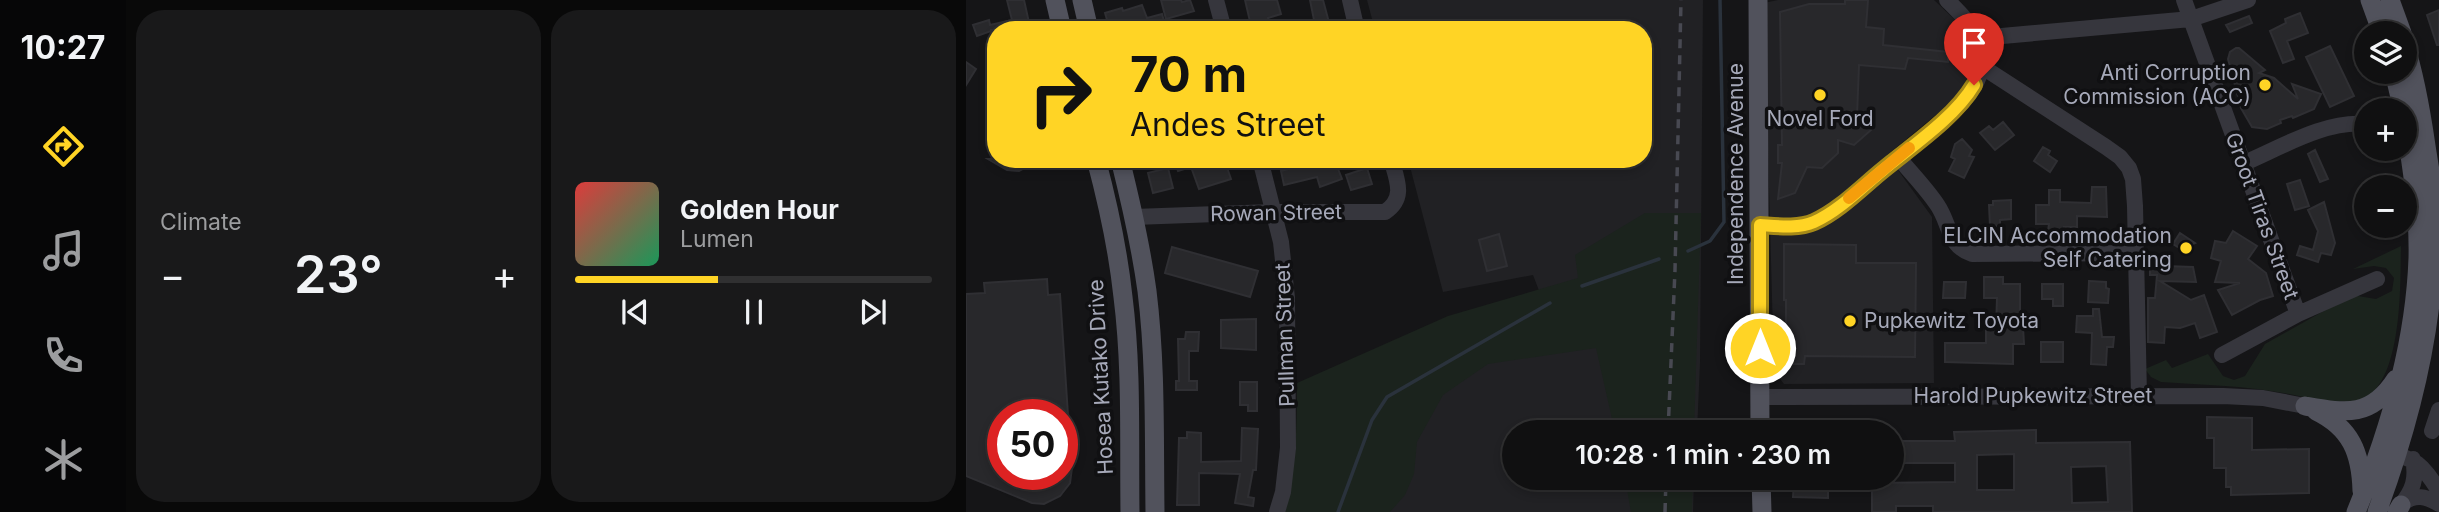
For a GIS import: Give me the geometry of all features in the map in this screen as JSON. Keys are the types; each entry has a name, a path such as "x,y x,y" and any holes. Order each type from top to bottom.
{"main road":[{"path":"1055,0 1060,21"},
{"path":"1082,0 1087,21"},
{"name":"Independence Avenue","path":"1758,0 1760,420"},
{"path":"2370,0 2378,21"},
{"path":"2390,0 2398,21"},
{"path":"2417,129 2439,176"},
{"path":"2377,512 2413,403 2425,350 2437,266 2430,206 2417,140"},
{"name":"Hosea Kutako Drive","path":"1098,168 1107,200 1123,298 1127,343 1130,512"},
{"path":"1122,168 1147,292 1153,365 1155,512"},
{"path":"2359,504 2396,455 2403,366 2430,206"},
{"path":"2305,406 2355,411 2369,407 2384,396 2403,366"},
{"path":"2305,406 2333,420 2353,444 2361,470 2359,504"},
{"path":"1762,490 1762,512"}],"street":[{"path":"1216,0 1222,21"},
{"path":"1350,0 1355,21"},
{"path":"1760,225 1797,226 1812,223 1860,190 1970,93 1979,78 1980,38 1947,0"},
{"name":"Groot Tiras Street","path":"2184,0 2298,314"},
{"path":"1980,38 2191,19 2248,0"},
{"path":"1981,66 2106,147 2129,167 2135,206 2139,396"},
{"path":"2242,164 2326,128 2354,124"},
{"path":"1898,158 1938,206 1954,243 1962,251 1972,254 2136,253"},
{"name":"Pullman Street","path":"1262,168 1285,264 1287,456 1283,492 1277,512"},
{"name":"Rowan Street","path":"1134,217 1274,212 1385,212 1394,206 1398,197 1394,168"},
{"path":"2222,355 2298,314 2377,279"},
{"name":"Harold Pupkewitz Street","path":"1759,397 2250,397 2305,406"},
{"path":"2432,431 2439,410"},
{"path":"2396,455 2424,468 2439,491"},
{"path":"2396,455 2416,471 2411,492 2399,508"},
{"path":"2399,508 2411,498 2419,496 2439,504"}],"shaded area":[{"path":"1367,0 1703,0 1698,420 1502,420 1502,490 1694,490 1693,512 1338,512 1384,404 1543,301 1533,275 1443,292 1410,168 1652,168 1652,21 1373,21"},
{"path":"1778,0 1934,0 1974,38 1974,68 1966,85 1943,109 1887,155 1932,217 1934,383 1784,384 1774,371 1764,3"},
{"path":"1645,213 1701,213 1694,420 1612,420 1596,348 1488,364 1443,395 1417,442 1414,474 1405,495 1390,512 1285,512 1295,448 1297,383 1448,316 1578,278 1575,255"},
{"path":"2401,246 2396,337 2381,381 2369,396 2352,404 2338,405 2261,390 2161,382 2151,377 2145,369 2166,360 2172,368 2208,354 2223,376 2234,380 2245,376 2265,344 2352,295 2376,299 2392,291 2394,278 2386,268 2374,266 2353,269"},
{"path":"1627,490 1693,490 1692,512 1631,512"}],"building":[{"path":"1007,0 1024,0 1029,21 1008,21 1012,20"},
{"path":"1161,0 1190,0 1194,11 1166,19"},
{"path":"1245,0 1277,0 1281,14 1268,18 1269,21 1250,21"},
{"path":"1310,0 1323,0 1329,21 1314,21"},
{"name":"Novel Ford","path":"1845,0 1868,0 1866,27 1884,29 1883,45 1948,52 1948,62 1908,58 1905,69 1859,65 1857,116 1871,130 1854,145 1838,140 1838,153 1822,168 1807,167 1795,193 1778,199 1782,163 1778,163 1778,145 1782,145 1780,12 1809,4 1845,4"},
{"path":"1142,5 1147,18 1162,14 1164,21 1107,21 1105,13 1122,8 1123,11"},
{"path":"2439,10 2439,45 2437,45 2427,15"},
{"path":"2300,13 2308,33 2287,41 2294,59 2283,63 2270,31 2286,23 2285,19"},
{"path":"2249,16 2252,23 2230,32 2226,25"},
{"path":"989,20 987,32 977,36 973,25"},
{"path":"2330,46 2354,96 2330,107 2306,57"},
{"name":"Anti Corruption Commission (ACC)","path":"2236,48 2265,70 2259,73 2274,78 2298,99 2292,84 2321,94 2314,109 2280,120 2281,123 2267,129 2252,127 2241,108 2228,59 2230,52"},
{"path":"966,62 976,69 966,85"},
{"path":"2003,122 2014,135 1995,150 1980,133 1989,126 1993,130"},
{"path":"1962,139 1972,150 1969,156 1974,157 1964,178 1949,171 1955,159 1951,157 1955,144"},
{"path":"2043,147 2050,151 2048,155 2057,161 2050,172 2034,161"},
{"path":"2315,150 2328,179 2320,182 2308,154"},
{"path":"1004,168 1025,168 1019,171"},
{"path":"1168,168 1173,188 1153,193 1148,173"},
{"path":"1191,168 1227,168 1231,179 1199,189"},
{"path":"1292,168 1338,168 1342,179 1320,187 1317,177 1284,185 1281,171"},
{"path":"1367,168 1372,184 1351,190 1346,175"},
{"path":"2300,180 2309,206 2295,210 2287,184"},
{"path":"2092,187 2106,187 2107,217 2077,216 2077,227 2064,227 2064,231 2048,231 2049,224 2036,224 2036,205 2049,205 2049,190 2060,190 2060,202 2091,203"},
{"path":"2011,200 2011,219 2000,220 2000,226 1990,226 1989,205 1993,205 1993,201"},
{"path":"2324,202 2335,243 2331,255 2321,253 2318,262 2297,255 2300,246 2313,250 2318,231 2308,210"},
{"path":"2233,231 2257,246 2248,259 2266,273 2273,296 2232,315 2218,290 2240,283 2215,282 2221,261 2211,258 2215,241 2226,243"},
{"path":"2180,233 2195,243 2181,249 2173,244"},
{"path":"1499,234 1507,266 1487,271 1479,240"},
{"name":"Pupkewitz Toyota","path":"1784,244 1856,245 1856,263 1916,263 1915,357 1805,356 1804,364 1789,364 1784,300"},
{"path":"1172,247 1258,271 1250,297 1165,273"},
{"path":"2150,260 2166,260 2165,266 2193,267 2196,282 2160,281 2191,300 2204,295 2217,332 2200,338 2195,323 2180,328 2165,327 2164,343 2148,342 2148,298 2155,298 2157,275 2150,275"},
{"path":"1984,277 2003,277 2003,284 2020,284 2020,327 2023,327 2024,344 2013,344 2013,364 1945,362 1945,343 1986,343 1986,328 1996,328 1997,298 1984,298"},
{"path":"1047,279 1048,295 1060,294 1067,399 987,399 987,485 966,476 966,294 985,293 984,283"},
{"path":"2089,281 2106,282 2106,288 2109,289 2108,303 2088,302"},
{"path":"1944,282 1966,282 1965,298 1943,298"},
{"path":"2042,284 2063,284 2063,306 2053,306 2053,299 2042,299"},
{"path":"2093,309 2099,309 2102,337 2114,337 2113,347 2107,347 2106,365 2091,364 2092,333 2076,332 2077,316 2093,316"},
{"path":"1256,319 1256,350 1221,348 1221,320"},
{"path":"1186,332 1199,332 1198,351 1189,351 1189,381 1197,381 1197,390 1176,390 1176,381 1179,381 1178,339 1185,339"},
{"path":"2041,342 2063,342 2063,362 2041,362"},
{"path":"1240,382 1257,382 1257,411 1248,411 1248,405 1240,405"},
{"path":"2207,417 2252,418 2252,450 2309,449 2309,493 2231,495 2231,487 2226,487 2226,468 2214,468 2214,438 2207,438"},
{"path":"1242,428 1258,429 1256,470 1253,470 1248,497 1254,498 1253,506 1235,503 1240,474 1199,473 1199,505 1177,505 1179,438 1187,438 1187,432 1201,433 1201,462 1241,461"},
{"path":"2036,430 2036,443 2130,442 2132,512 1933,512 1933,506 1896,506 1896,512 1872,512 1872,490 1904,490 1904,483 1955,482 1955,463 1904,463 1904,441 1955,441 1954,432","holes":["2014,454 2014,490 1977,490 1977,455","2106,466 2108,502 2072,503 2071,467"]},
{"path":"1000,490 1065,490 1060,496 1044,504 1032,503"},
{"path":"1793,490 1828,490 1828,498 1793,497"}],"waterway":[{"path":"1688,251 1710,241 1724,222 1720,0"},
{"path":"1582,286 1659,259"},
{"path":"1338,512 1372,420 1387,397 1550,303"}],"railway":[{"path":"1669,420 1681,0"},
{"path":"1665,512 1666,490"}],"slow traffic":[{"path":"1849,198 1909,148"}],"place":[{"name":"Anti Corruption Commission (ACC)","path":"2265,85"},
{"name":"Novel Ford","path":"1820,95"},
{"name":"ELCIN Accommodation Self Catering","path":"2186,248"},
{"name":"Pupkewitz Toyota","path":"1850,321"}],"route":[{"path":"1760,348 1760,225 1797,226 1812,223 1824,216 1860,190 1950,113 1970,93 1974,85"}]}
